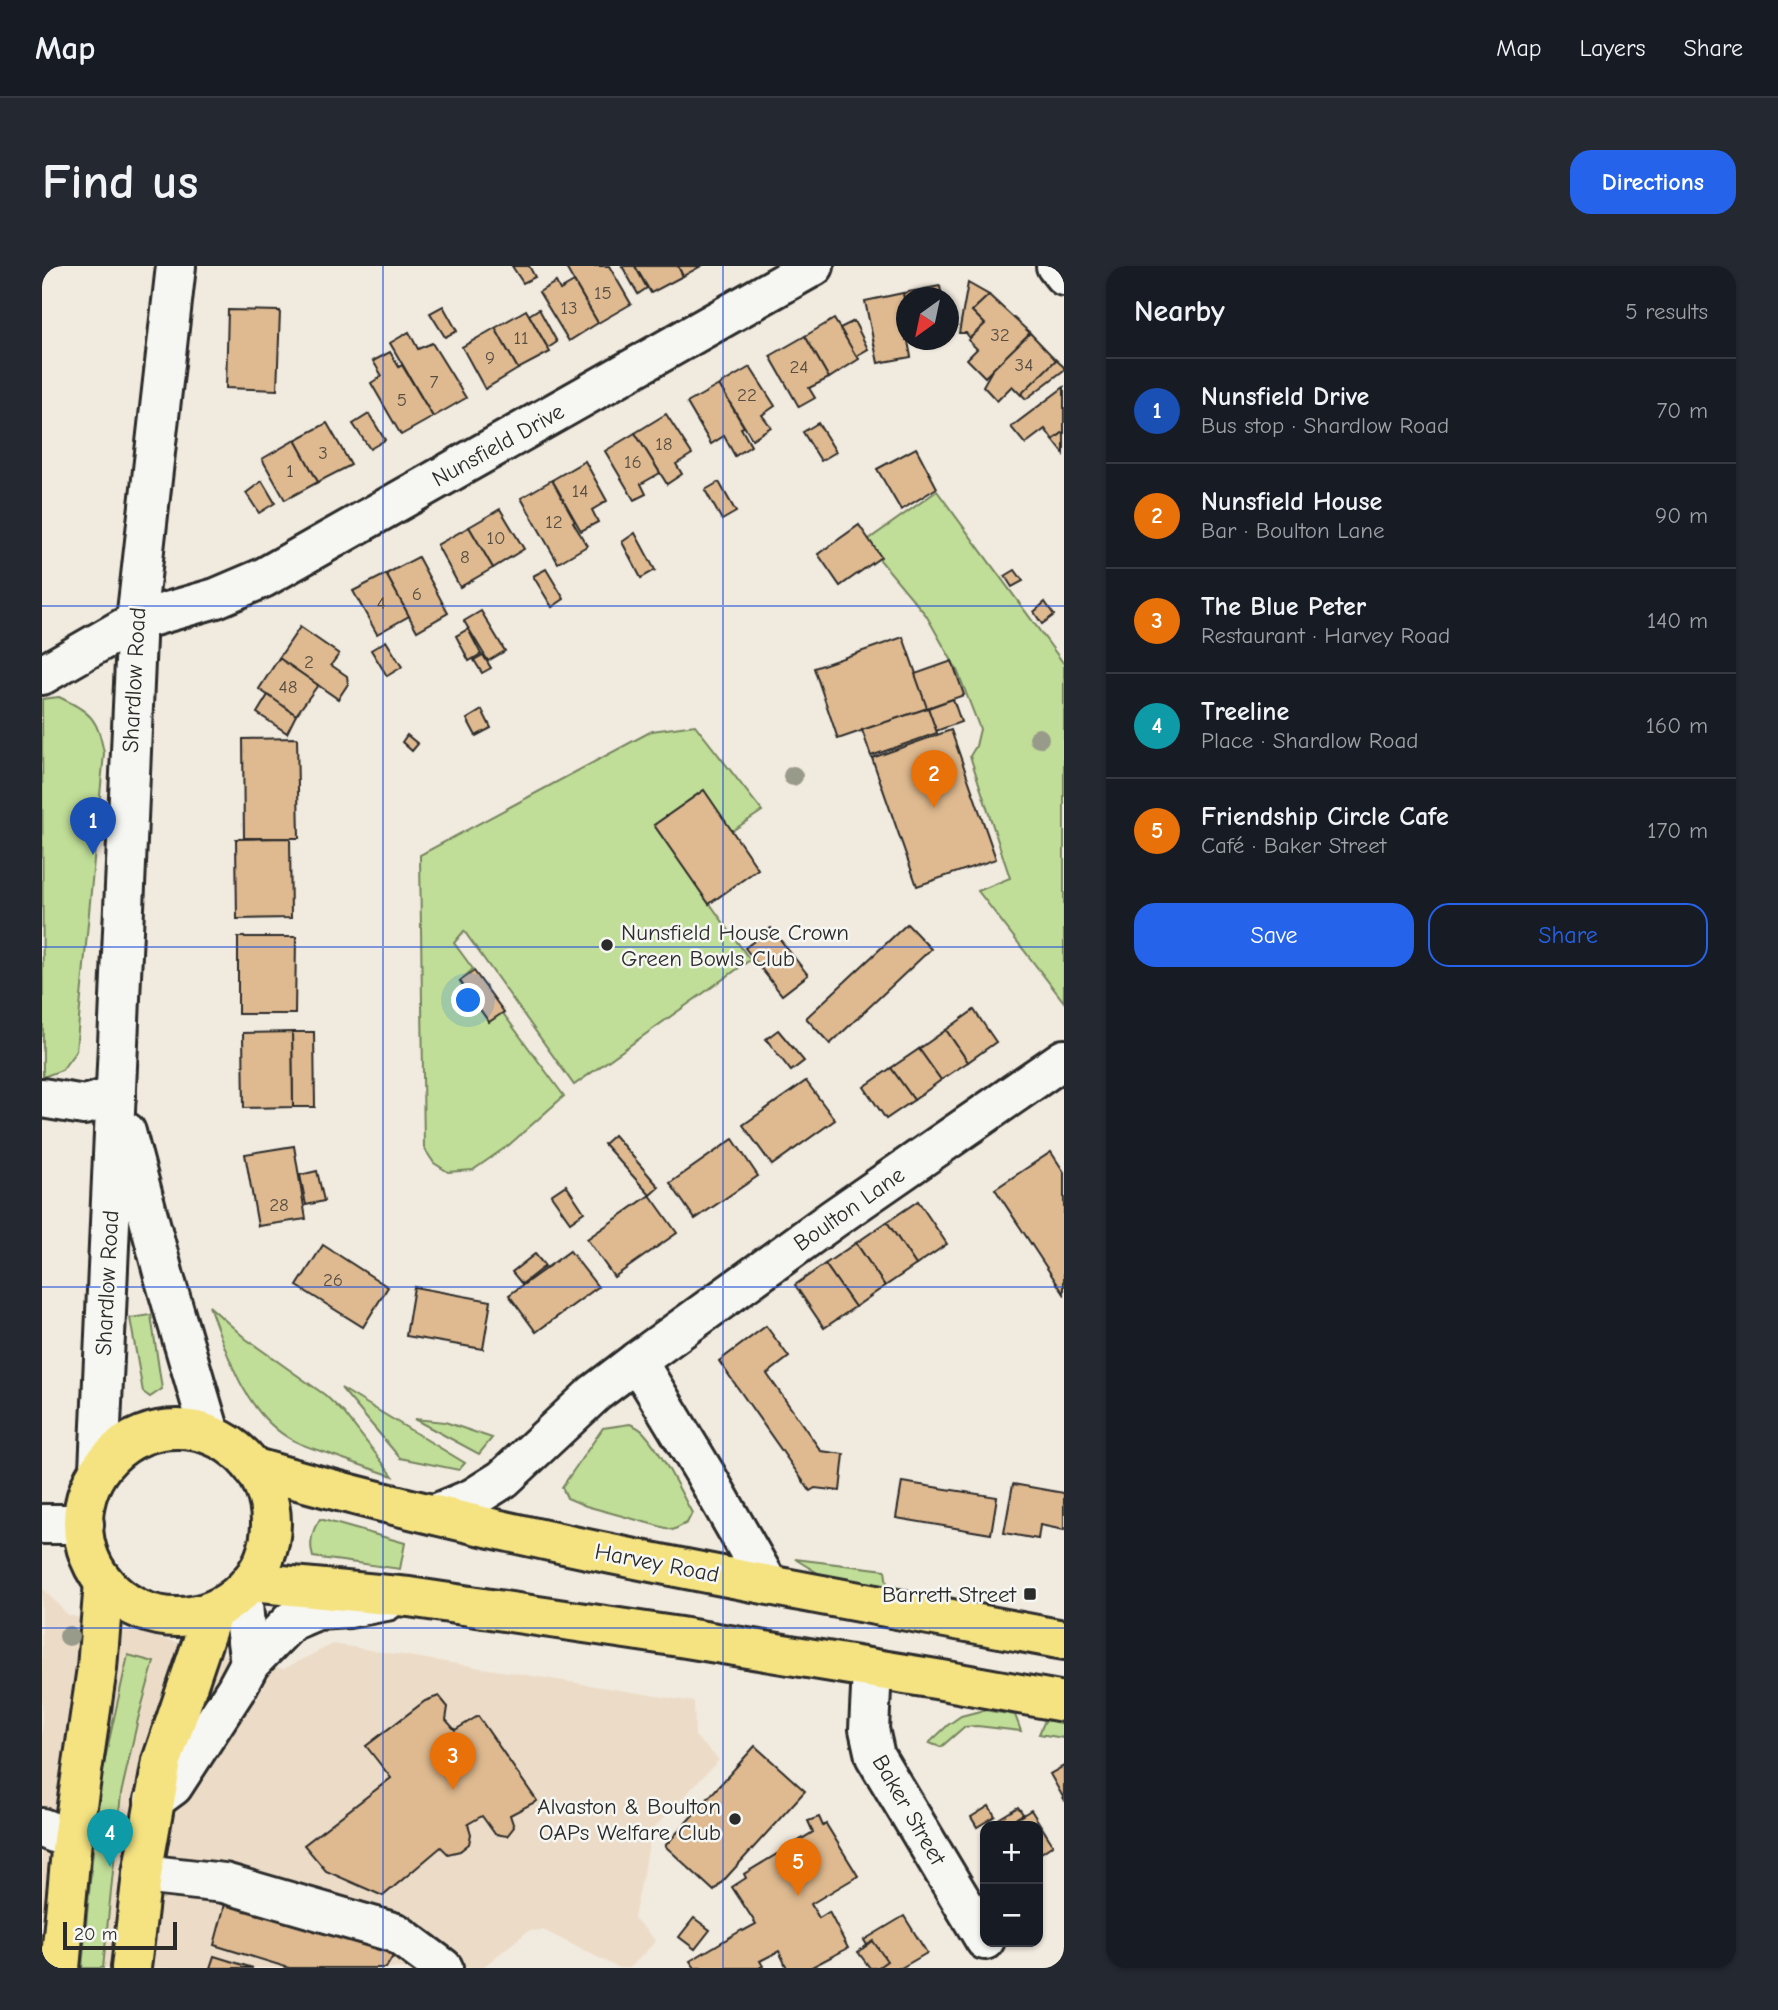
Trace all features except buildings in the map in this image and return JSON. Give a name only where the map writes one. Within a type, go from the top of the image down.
[{"type":"highway","points":[[131,1968],[142,1874],[164,1793],[162,1761],[235,1595],[265,1556],[270,1538],[270,1502],[255,1468],[241,1453],[210,1433],[178,1428],[151,1432],[121,1447],[99,1471],[88,1493],[83,1524],[91,1565],[104,1582],[127,1601],[151,1612],[178,1616],[235,1595],[409,1597],[680,1637],[1064,1702]]},
{"type":"highway","name":"Harvey Road","points":[[255,1468],[318,1486],[534,1538],[1064,1640]]},
{"type":"highway","points":[[60,1968],[57,1834],[97,1668],[104,1582]]},
{"type":"street","name":"Shardlow Road","points":[[99,1471],[136,621],[176,266]]},
{"type":"street","name":"Nunsfield Drive","points":[[42,674],[136,621],[216,598],[263,578],[814,266]]},
{"type":"street","points":[[1056,266],[1064,276]]},
{"type":"street","name":"Boulton Lane","points":[[435,1514],[473,1498],[502,1479],[595,1393],[637,1361],[833,1219],[1064,1059]]},
{"type":"street","name":"Shardlow Road","points":[[116,1096],[162,1269],[210,1433]]},
{"type":"street","points":[[42,1098],[84,1105],[116,1096]]},
{"type":"street","points":[[637,1361],[768,1584]]},
{"type":"street","points":[[42,1524],[83,1524]]},
{"type":"street","points":[[235,1595],[250,1663]]},
{"type":"street","points":[[164,1793],[229,1699],[250,1663],[290,1621],[317,1610],[349,1608],[409,1597]]},
{"type":"street","name":"Baker Street","points":[[872,1670],[869,1730],[875,1756],[980,1931]]},
{"type":"street","points":[[142,1874],[224,1883],[396,1933],[443,1968]]},
{"type":"street","name":"Baker Street","points":[[990,1947],[1002,1968]]},
{"type":"shaded area","points":[[42,1588],[68,1615],[283,1669],[333,1644],[694,1702],[695,1736],[719,1760],[652,1830],[634,1918],[656,1941],[630,1968],[619,1968],[543,1930],[528,1931],[482,1968],[42,1968]]},
{"type":"green space","points":[[937,491],[1064,664],[1064,1002],[978,891],[1010,878],[970,756],[976,746],[980,729],[957,670],[926,615],[865,542]]},
{"type":"green space","points":[[59,697],[91,718],[99,732],[104,753],[76,1051],[62,1070],[43,1077],[42,699]]},
{"type":"green space","points":[[695,725],[762,811],[732,831],[701,792],[654,825],[750,960],[574,1085],[464,931],[454,943],[473,969],[460,981],[489,1022],[502,1012],[564,1096],[509,1145],[473,1170],[448,1172],[434,1163],[424,1148],[420,855],[652,731]]},
{"type":"green space","points":[[209,1306],[246,1339],[325,1395],[344,1413],[393,1476],[302,1445],[272,1425],[259,1411],[238,1379]]},
{"type":"green space","points":[[151,1315],[162,1389],[150,1397],[143,1392],[130,1318]]},
{"type":"green space","points":[[341,1388],[465,1463],[459,1470],[400,1458]]},
{"type":"green space","points":[[414,1419],[445,1422],[492,1438],[479,1454]]},
{"type":"green space","points":[[630,1424],[643,1432],[657,1451],[692,1513],[687,1523],[673,1530],[586,1506],[567,1498],[562,1487],[603,1428]]},
{"type":"green space","points":[[320,1519],[405,1543],[400,1569],[313,1557],[312,1537]]},
{"type":"green space","points":[[795,1559],[885,1570],[887,1586],[853,1588],[831,1581]]},
{"type":"green space","points":[[128,1655],[154,1662],[121,1794],[103,1968],[82,1968],[99,1786]]},
{"type":"green space","points":[[984,1710],[1015,1715],[1021,1731],[964,1727],[941,1747],[929,1743],[961,1716]]},
{"type":"green space","points":[[1046,1718],[1064,1722],[1064,1738],[1039,1734]]},
{"type":"place","name":"Nunsfield House","points":[[934,808]]},
{"type":"place","name":"Nunsfield Drive","points":[[93,855]]},
{"type":"place","name":"Nunsfield House Crown Green Bowls Club","points":[[607,945]]},
{"type":"place","name":"Barrett Street","points":[[1030,1594]]},
{"type":"place","name":"The Blue Peter","points":[[453,1790]]},
{"type":"place","name":"Alvaston & Boulton OAPs Welfare Club","points":[[735,1819]]},
{"type":"place","name":"Treeline","points":[[110,1867]]},
{"type":"place","name":"Friendship Circle Cafe","points":[[798,1896]]}]
